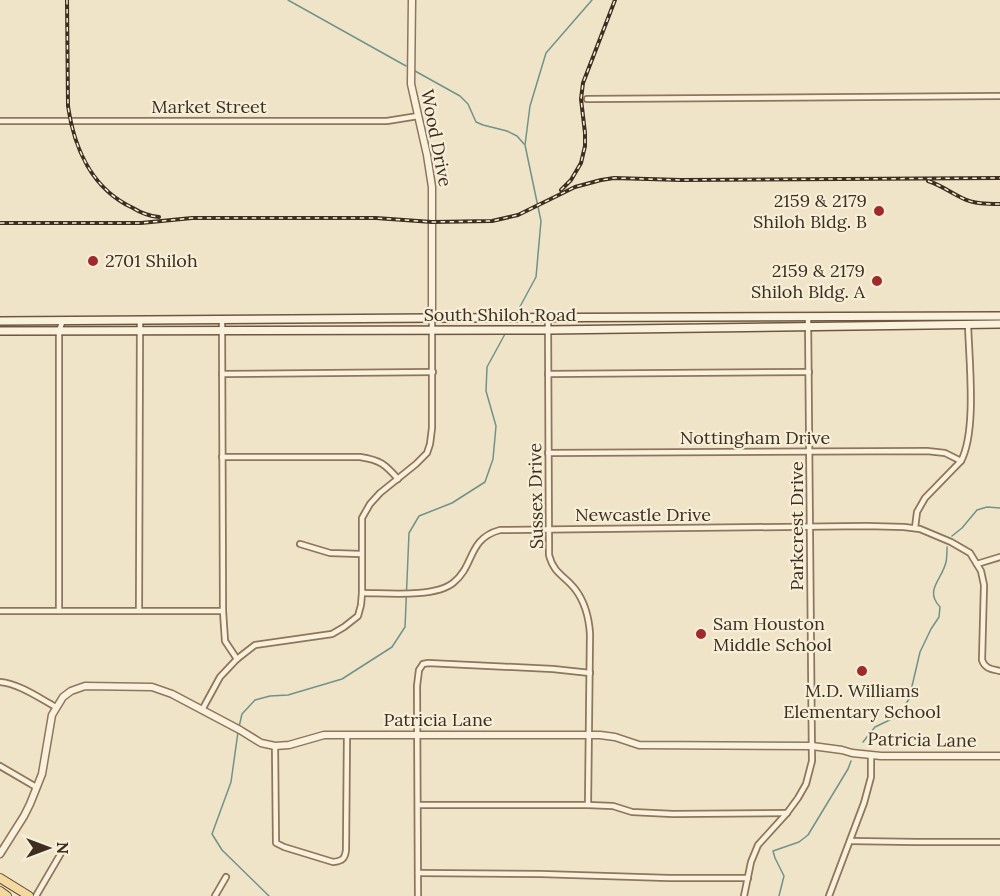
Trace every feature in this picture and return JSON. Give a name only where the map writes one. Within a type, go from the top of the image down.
[{"type":"main road","name":"South Shiloh Road","points":[[0,321],[1000,316]]},
{"type":"main road","name":"South Shiloh Road","points":[[0,331],[548,330],[1000,324]]},
{"type":"main road","points":[[0,878],[29,896]]},
{"type":"main road","points":[[0,891],[7,896]]},
{"type":"street","name":"Wood Drive","points":[[412,0],[411,84],[432,187],[432,318]]},
{"type":"street","points":[[587,99],[1000,96]]},
{"type":"street","name":"Market Street","points":[[0,121],[387,121],[418,116]]},
{"type":"street","name":"Parkcrest Drive","points":[[744,896],[751,862],[758,844],[798,798],[806,784],[812,761],[808,316]]},
{"type":"street","points":[[915,528],[917,512],[925,498],[961,461],[969,437],[968,316]]},
{"type":"street","points":[[202,710],[220,677],[237,659],[255,645],[332,634],[358,616],[362,593],[362,518],[380,493],[427,453],[430,444],[433,372],[432,318]]},
{"type":"street","name":"Sussex Drive","points":[[548,318],[549,555],[552,566],[575,589],[590,618],[588,805]]},
{"type":"street","points":[[59,611],[59,331],[63,320]]},
{"type":"street","points":[[139,611],[140,320]]},
{"type":"street","points":[[222,320],[223,611],[225,641],[237,659]]},
{"type":"street","points":[[222,374],[433,372]]},
{"type":"street","points":[[548,374],[809,372]]},
{"type":"street","name":"Nottingham Drive","points":[[548,453],[937,451],[961,461]]},
{"type":"street","points":[[222,457],[360,457],[386,464],[398,479]]},
{"type":"street","name":"Newcastle Drive","points":[[362,593],[438,591],[453,584],[467,566],[475,547],[483,537],[500,530],[915,528],[951,542],[970,553],[977,564]]},
{"type":"street","points":[[300,544],[330,553],[361,554]]},
{"type":"street","points":[[1000,557],[977,564],[984,585],[982,660],[988,669],[1000,671]]},
{"type":"street","points":[[0,610],[223,611]]},
{"type":"street","points":[[417,896],[417,686],[418,674],[423,664],[553,669],[590,673]]},
{"type":"street","points":[[0,682],[9,683],[56,707]]},
{"type":"street","points":[[0,854],[24,816],[42,774],[51,722],[56,707],[71,691],[85,686],[152,687],[172,694],[261,743],[275,746],[276,843],[333,862],[345,857],[346,850],[347,735]]},
{"type":"street","name":"Patricia Lane","points":[[275,746],[289,745],[324,735],[589,734],[615,737],[639,745],[812,746],[871,756],[1000,756]]},
{"type":"street","points":[[829,896],[872,777],[871,756]]},
{"type":"street","points":[[0,766],[36,787]]},
{"type":"street","points":[[418,805],[588,805],[613,806],[632,812],[673,814],[787,813]]},
{"type":"street","points":[[850,841],[1000,842]]},
{"type":"street","points":[[36,896],[64,848]]},
{"type":"street","points":[[418,873],[748,878]]},
{"type":"street","points":[[215,896],[226,877]]},
{"type":"waterway","points":[[288,0],[406,66]]},
{"type":"waterway","points":[[516,314],[536,277],[541,221],[525,145],[530,106],[546,53],[592,0]]},
{"type":"waterway","points":[[415,71],[460,96],[468,104],[476,122],[507,131],[517,136],[524,144]]},
{"type":"waterway","points":[[239,727],[242,714],[255,700],[288,695],[342,679],[392,647],[405,627],[409,533],[419,516],[452,503],[485,482],[493,459],[496,426],[486,391],[487,367],[505,334]]},
{"type":"waterway","points":[[952,536],[977,510],[987,507],[1000,508]]},
{"type":"waterway","points":[[863,742],[875,727],[898,716],[909,699],[920,652],[939,617],[940,607],[934,590],[946,562],[947,547]]},
{"type":"waterway","points":[[238,732],[231,782],[212,834],[222,850],[269,896]]},
{"type":"waterway","points":[[779,896],[784,876],[773,851],[799,842],[808,835],[851,761]]},
{"type":"railway","points":[[67,0],[68,106],[80,152],[87,166],[106,190],[139,211],[159,217]]},
{"type":"railway","points":[[561,190],[571,180],[581,163],[585,146],[581,99],[583,83],[615,0]]},
{"type":"railway","points":[[0,223],[141,223],[192,218],[376,218],[432,222],[492,221],[518,215],[575,187],[614,178],[681,180],[1000,178]]},
{"type":"railway","points":[[928,181],[971,201],[1000,204]]},
{"type":"place","name":"2159 & 2179 Shiloh Bldg. B","points":[[879,211]]},
{"type":"place","name":"2701 Shiloh","points":[[93,261]]},
{"type":"place","name":"2159 & 2179 Shiloh Bldg. A","points":[[877,281]]},
{"type":"place","name":"Sam Houston Middle School","points":[[701,634]]},
{"type":"place","name":"M.D. Williams Elementary School","points":[[862,671]]}]
